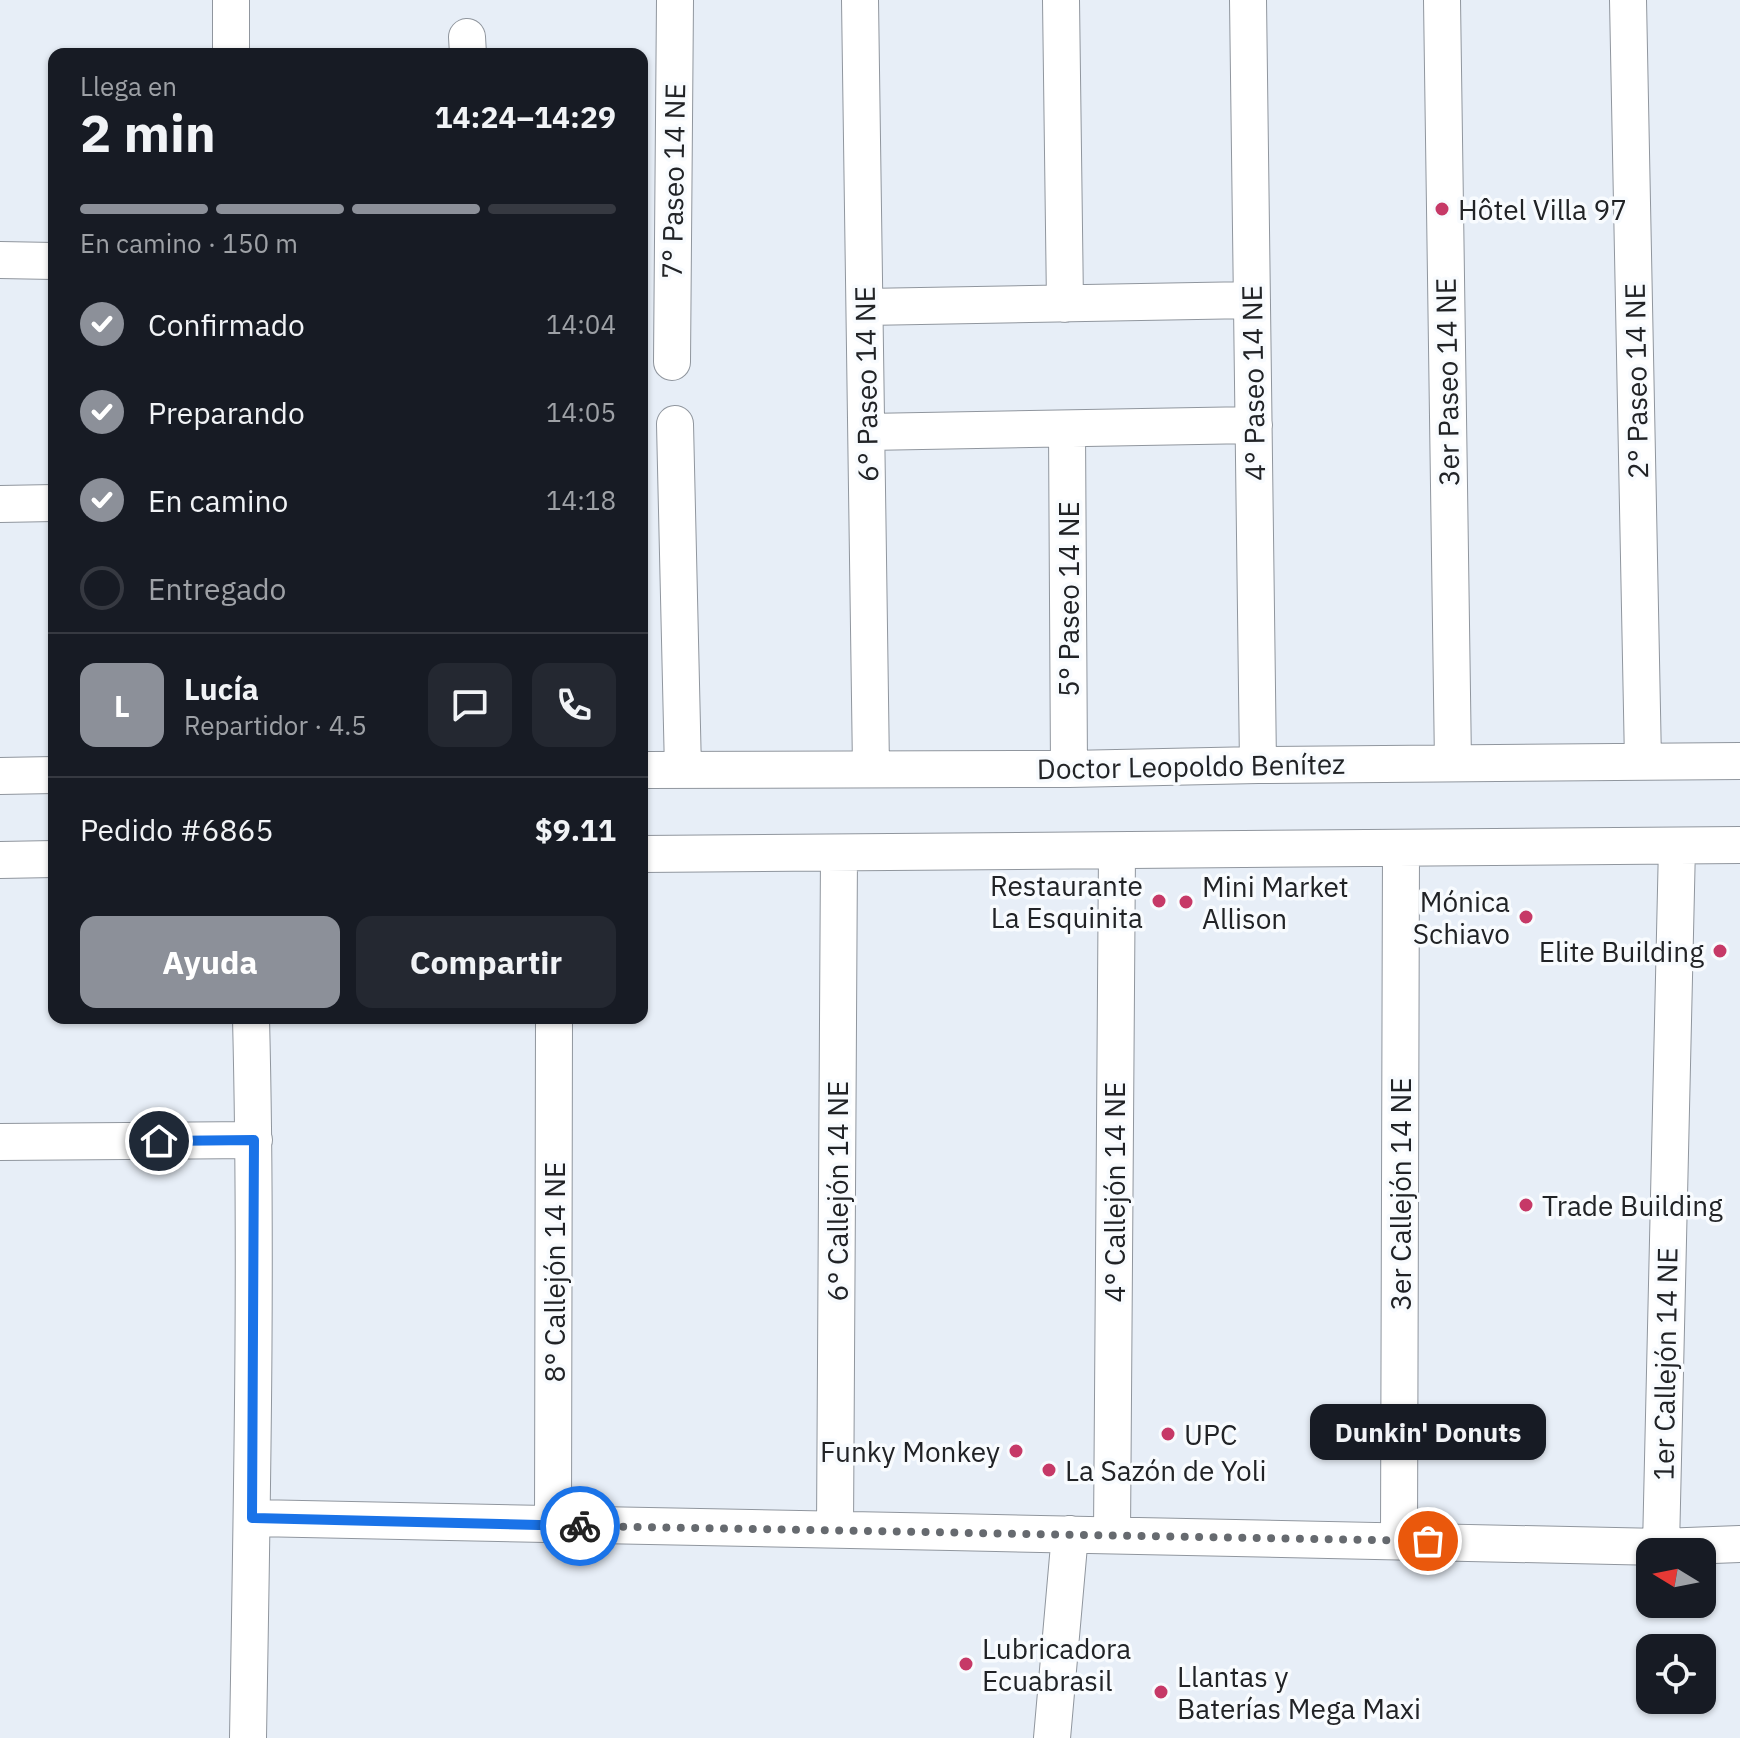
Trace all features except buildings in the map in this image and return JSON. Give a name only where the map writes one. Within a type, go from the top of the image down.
[{"type":"street","points":[[231,0],[231,48]]},
{"type":"street","name":"7° Paseo 14 NE","points":[[672,362],[675,0]]},
{"type":"street","name":"6° Paseo 14 NE","points":[[860,0],[871,768]]},
{"type":"street","points":[[1061,0],[1065,304]]},
{"type":"street","name":"4° Paseo 14 NE","points":[[1248,0],[1258,765]]},
{"type":"street","name":"3er Paseo 14 NE","points":[[1442,0],[1453,763]]},
{"type":"street","name":"2° Paseo 14 NE","points":[[1628,0],[1643,761]]},
{"type":"street","points":[[0,260],[48,261]]},
{"type":"street","points":[[865,307],[1252,300]]},
{"type":"street","points":[[675,424],[683,770]]},
{"type":"street","points":[[867,432],[1254,425]]},
{"type":"street","name":"5° Paseo 14 NE","points":[[1067,429],[1069,769]]},
{"type":"street","points":[[0,504],[48,503]]},
{"type":"street","name":"Doctor Leopoldo Benítez","points":[[648,770],[1069,769],[1740,761]]},
{"type":"street","points":[[0,776],[48,775]]},
{"type":"street","points":[[648,854],[1740,845]]},
{"type":"street","name":"1er Callejón 14 NE","points":[[1661,1538],[1677,846]]},
{"type":"street","name":"3er Callejón 14 NE","points":[[1399,1540],[1401,848]]},
{"type":"street","name":"4° Callejón 14 NE","points":[[1112,1534],[1117,851]]},
{"type":"street","name":"6° Callejón 14 NE","points":[[835,1529],[839,853]]},
{"type":"street","points":[[0,860],[48,859]]},
{"type":"street","points":[[248,1738],[254,1140],[251,1024]]},
{"type":"street","name":"8° Callejón 14 NE","points":[[553,1525],[554,1024]]},
{"type":"street","points":[[0,1142],[254,1140]]},
{"type":"street","points":[[252,1518],[1636,1546]]},
{"type":"street","points":[[1052,1738],[1070,1534]]},
{"type":"street","points":[[1716,1545],[1740,1544]]},
{"type":"way so far","points":[[580,1526],[1428,1541]]},
{"type":"place","name":"Hôtel Villa 97","points":[[1442,209]]},
{"type":"place","name":"Restaurante La Esquinita","points":[[1159,901]]},
{"type":"place","name":"Mini Market Allison","points":[[1186,902]]},
{"type":"place","name":"Mónica Schiavo","points":[[1526,917]]},
{"type":"place","name":"Elite Building","points":[[1720,951]]},
{"type":"place","name":"Trade Building","points":[[1526,1205]]},
{"type":"place","name":"UPC","points":[[1168,1434]]},
{"type":"place","name":"Funky Monkey","points":[[1016,1451]]},
{"type":"place","name":"La Sazón de Yoli","points":[[1049,1470]]},
{"type":"place","name":"Dunkin' Donuts","points":[[1428,1541]]},
{"type":"place","name":"Lubricadora Ecuabrasil","points":[[966,1664]]},
{"type":"place","name":"Llantas y Baterías Mega Maxi","points":[[1161,1692]]},
{"type":"route","points":[[159,1141],[254,1140],[252,1518],[580,1526]]}]
